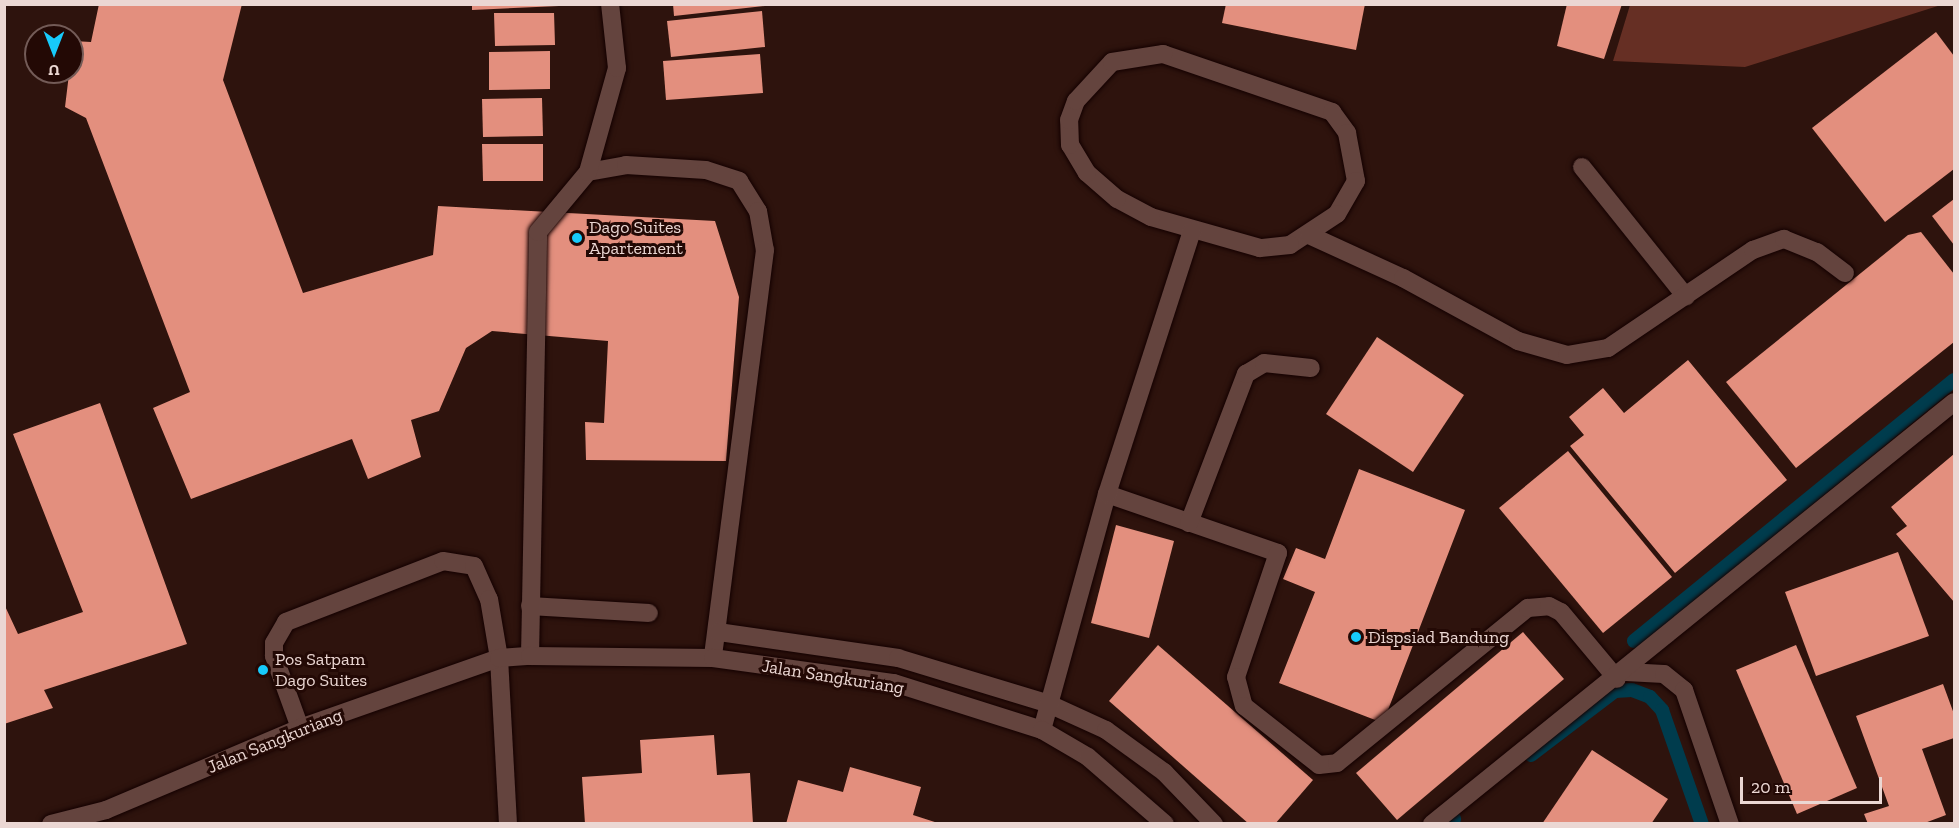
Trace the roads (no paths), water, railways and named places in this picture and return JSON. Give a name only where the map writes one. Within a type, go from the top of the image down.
[{"type":"street","points":[[530,656],[538,232],[588,172],[617,68],[610,4]]},
{"type":"street","points":[[1163,54],[1198,62],[1332,112],[1347,133],[1356,181],[1338,213],[1309,236],[1290,245],[1260,248],[1192,231],[1117,199],[1087,173],[1070,145],[1069,120],[1076,101],[1113,62],[1163,54]]},
{"type":"street","points":[[588,172],[626,165],[706,170],[739,181],[758,211],[765,250],[713,658]]},
{"type":"street","points":[[1582,167],[1686,297]]},
{"type":"street","points":[[1042,730],[1107,494],[1192,231]]},
{"type":"street","points":[[1309,236],[1402,278],[1518,341],[1567,356],[1608,348],[1753,250],[1784,239],[1817,252],[1845,273]]},
{"type":"street","points":[[1189,523],[1246,374],[1264,363],[1311,368]]},
{"type":"street","points":[[1432,824],[1622,676],[1954,402]]},
{"type":"street","points":[[1107,494],[1278,553],[1236,677],[1244,706],[1319,765],[1337,763],[1528,608],[1549,606],[1561,612],[1622,676],[1664,674],[1684,690],[1730,824]]},
{"type":"street","points":[[300,728],[274,656],[274,643],[286,622],[443,561],[474,566],[483,578],[499,658],[508,824]]},
{"type":"street","points":[[530,606],[649,613]]},
{"type":"street","points":[[718,632],[898,658],[1049,704],[1106,730],[1164,772],[1214,824]]},
{"type":"street","name":"Jalan Sangkuriang","points":[[51,824],[106,810],[300,728],[499,658],[530,656],[713,658],[894,683],[1042,730],[1088,757],[1165,824]]},
{"type":"waterway","points":[[1634,641],[1954,380]]},
{"type":"waterway","points":[[1531,755],[1615,691],[1632,690],[1650,697],[1662,710],[1702,824]]},
{"type":"waterway","points":[[1448,824],[1454,819]]},
{"type":"place","name":"Dago Suites Apartement","points":[[577,238]]},
{"type":"place","name":"Dispsiad Bandung","points":[[1356,637]]},
{"type":"place","name":"Pos Satpam Dago Suites","points":[[263,670]]}]
